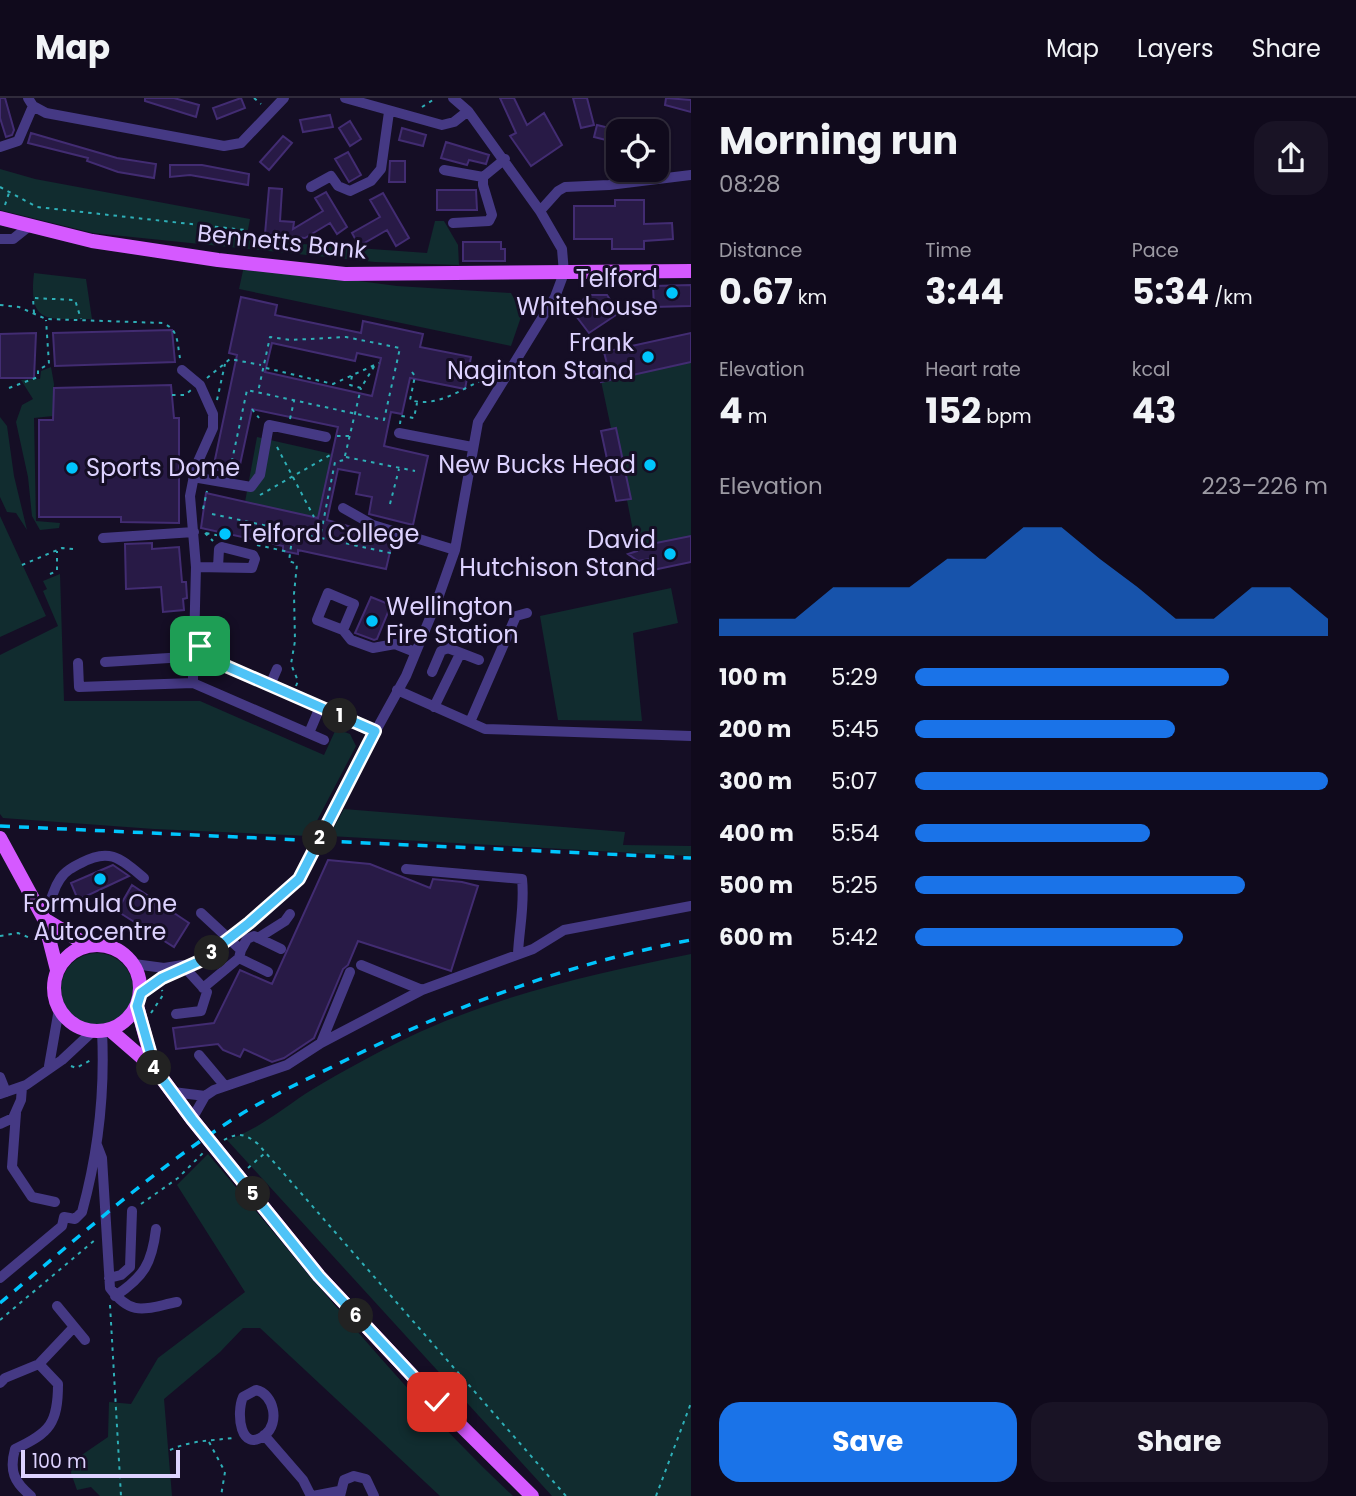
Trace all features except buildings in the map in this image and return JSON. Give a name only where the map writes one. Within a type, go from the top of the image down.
[{"type":"main road","name":"Bennetts Bank","points":[[0,218],[28,227],[117,245],[345,274],[691,271]]},
{"type":"main road","points":[[0,838],[42,915],[57,970],[54,997],[67,1020],[101,1031],[155,1069],[194,1122],[319,1276],[437,1402],[532,1496]]},
{"type":"main road","points":[[42,915],[87,945]]},
{"type":"main road","points":[[57,970],[74,950],[87,945],[106,945],[124,953],[134,964],[140,978],[139,1000],[155,1069]]},
{"type":"main road","points":[[101,1031],[126,1021],[139,1000]]},
{"type":"street","points":[[0,147],[18,141],[31,102],[46,113],[224,146],[241,143],[284,98]]},
{"type":"street","points":[[345,98],[442,125],[454,122],[468,111]]},
{"type":"street","points":[[139,1000],[162,978],[187,969],[231,938],[305,871],[331,813],[398,689],[455,550],[478,422],[551,306],[564,273],[562,250],[540,211],[505,159],[468,111],[455,99]]},
{"type":"street","points":[[311,187],[331,176],[338,186],[350,191],[371,181],[381,169],[389,112]]},
{"type":"street","points":[[444,170],[483,177],[505,159]]},
{"type":"street","points":[[540,211],[565,187],[610,186],[691,175]]},
{"type":"street","points":[[453,223],[485,222],[492,215],[483,177]]},
{"type":"street","points":[[0,239],[13,239],[28,227]]},
{"type":"street","points":[[182,370],[200,385],[213,414],[213,428],[193,477],[190,496],[196,567],[194,645]]},
{"type":"street","points":[[193,477],[251,487],[256,484],[269,425],[326,437]]},
{"type":"street","points":[[400,429],[472,447]]},
{"type":"street","points":[[343,508],[373,525],[455,550]]},
{"type":"street","points":[[103,538],[194,532]]},
{"type":"street","points":[[196,567],[218,567]]},
{"type":"street","points":[[470,722],[516,616],[527,613]]},
{"type":"street","points":[[194,623],[217,621]]},
{"type":"street","points":[[342,630],[351,639],[373,648],[395,644],[414,653]]},
{"type":"street","points":[[105,663],[189,661],[199,663],[203,656],[202,649],[194,645],[187,647],[189,661],[193,683]]},
{"type":"street","points":[[432,672],[441,651],[447,648],[479,660]]},
{"type":"street","points":[[434,707],[460,654]]},
{"type":"street","points":[[203,656],[375,731]]},
{"type":"street","points":[[78,663],[79,687],[193,683],[324,740]]},
{"type":"street","points":[[270,685],[277,669]]},
{"type":"street","points":[[398,689],[485,729],[691,736]]},
{"type":"street","points":[[309,733],[320,707]]},
{"type":"street","points":[[42,915],[52,900],[59,880],[69,869],[91,857],[106,854],[122,860],[144,878]]},
{"type":"street","points":[[406,869],[522,879],[524,900],[519,924],[518,954]]},
{"type":"street","points":[[173,1092],[205,1096],[225,1086],[287,1065],[321,1043],[422,990],[461,973],[518,954],[564,930],[691,905]]},
{"type":"street","points":[[201,913],[231,938],[240,954],[268,972]]},
{"type":"street","points":[[258,938],[285,921],[290,914]]},
{"type":"street","points":[[203,988],[240,954],[247,939],[254,936],[281,949]]},
{"type":"street","points":[[134,964],[164,968],[200,961]]},
{"type":"street","points":[[361,965],[422,990]]},
{"type":"street","points":[[176,1014],[201,1011],[207,992],[187,969]]},
{"type":"street","points":[[321,1043],[350,972]]},
{"type":"street","points":[[49,1066],[59,1009]]},
{"type":"street","points":[[0,1077],[3,1093],[22,1087],[101,1031],[104,1054],[96,1145],[82,1212],[75,1219],[64,1217],[62,1226],[0,1278]]},
{"type":"street","points":[[199,1055],[225,1086]]},
{"type":"street","points":[[22,1087],[16,1113],[12,1167],[32,1197],[55,1202]]},
{"type":"street","points":[[194,1122],[205,1096]]},
{"type":"street","points":[[0,1124],[13,1118],[16,1113]]},
{"type":"street","points":[[96,1145],[102,1158],[104,1239],[111,1287],[136,1310],[177,1302]]},
{"type":"street","points":[[111,1287],[130,1267],[132,1211]]},
{"type":"street","points":[[111,1287],[136,1282],[147,1268],[156,1229]]},
{"type":"street","points":[[57,1306],[85,1340]]},
{"type":"street","points":[[0,1383],[5,1378],[39,1364],[74,1327]]},
{"type":"street","points":[[25,1494],[15,1481],[11,1464],[15,1449],[49,1428],[58,1405],[58,1384],[39,1364]]},
{"type":"street","points":[[248,1392],[266,1392],[272,1399],[271,1422],[264,1435],[254,1438],[243,1433],[237,1417],[239,1407],[248,1392]]},
{"type":"street","points":[[264,1435],[303,1480],[312,1496],[340,1493],[344,1480],[354,1476],[366,1479],[374,1496]]},
{"type":"path","points":[[408,116],[436,98]]},
{"type":"path","points":[[0,187],[37,207],[245,230]]},
{"type":"path","points":[[34,313],[33,298],[75,300],[82,320]]},
{"type":"path","points":[[0,305],[19,307],[46,319],[163,323],[173,327],[182,370]]},
{"type":"path","points":[[9,388],[38,377],[38,370],[49,364],[46,319]]},
{"type":"path","points":[[230,470],[247,390],[384,420],[400,348],[346,337],[290,340],[270,337],[258,392]]},
{"type":"path","points":[[172,395],[185,395],[230,359],[261,365]]},
{"type":"path","points":[[213,414],[225,363]]},
{"type":"path","points":[[266,368],[333,384],[378,364],[361,388],[344,460],[335,462],[320,538]]},
{"type":"path","points":[[412,372],[415,376],[410,400],[417,402],[459,394],[484,380],[506,376]]},
{"type":"path","points":[[352,375],[350,385],[361,388]]},
{"type":"path","points":[[288,429],[295,400]]},
{"type":"path","points":[[414,425],[417,402]]},
{"type":"path","points":[[252,409],[314,517]]},
{"type":"path","points":[[400,429],[401,416],[414,418]]},
{"type":"path","points":[[326,437],[350,436]]},
{"type":"path","points":[[345,456],[415,471]]},
{"type":"path","points":[[390,505],[399,468]]},
{"type":"path","points":[[212,514],[396,554]]},
{"type":"path","points":[[292,531],[289,561],[296,564],[297,578],[294,594],[295,641],[291,664],[298,681],[294,690]]},
{"type":"path","points":[[22,565],[57,550],[73,549]]},
{"type":"path","points":[[50,574],[57,571],[57,550]]},
{"type":"path","points":[[0,936],[18,933],[36,940]]},
{"type":"path","points":[[67,1064],[76,1068],[97,1057]]},
{"type":"path","points":[[220,1151],[236,1134],[248,1136],[266,1153],[566,1496]]},
{"type":"path","points":[[132,1211],[178,1178],[207,1150]]},
{"type":"path","points":[[246,1169],[266,1153]]},
{"type":"path","points":[[0,1321],[104,1239]]},
{"type":"path","points":[[111,1287],[121,1496]]},
{"type":"path","points":[[656,1496],[691,1403]]},
{"type":"path","points":[[170,1450],[191,1440],[209,1441],[237,1437],[243,1433]]},
{"type":"path","points":[[209,1441],[225,1472],[221,1496]]},
{"type":"green space","points":[[0,169],[35,179],[250,219],[246,240],[427,253],[435,221],[444,221],[458,245],[459,265],[375,262],[93,233],[0,210]]},
{"type":"green space","points":[[244,266],[397,286],[511,293],[522,314],[511,346],[239,289]]},
{"type":"green space","points":[[34,273],[86,279],[92,319],[53,318],[38,311],[34,303]]},
{"type":"green space","name":"New Bucks Head","points":[[691,333],[691,562],[653,570],[651,559],[638,561],[632,557],[637,551],[627,500],[616,501],[601,431],[611,428],[600,376],[594,372],[598,365],[607,364],[604,352]]},
{"type":"green space","points":[[51,367],[54,384],[53,416],[34,418],[36,521],[60,523],[59,528],[40,530],[32,516],[28,477],[16,422],[22,405],[33,399],[21,380],[40,379],[41,371]]},
{"type":"green space","points":[[0,417],[7,426],[14,476],[27,530],[16,513],[7,512],[0,497]]},
{"type":"green space","points":[[257,437],[332,454],[318,518],[245,502]]},
{"type":"green space","points":[[0,516],[46,616],[0,637]]},
{"type":"green space","points":[[60,574],[64,701],[200,701],[324,755],[336,729],[350,734],[356,746],[309,836],[154,829],[3,818],[0,814],[0,655],[58,626],[43,591],[47,589],[43,581]]},
{"type":"green space","points":[[671,588],[678,623],[633,633],[642,721],[558,720],[540,616]]},
{"type":"green space","points":[[344,809],[625,832],[623,845],[691,846],[691,856],[329,836]]},
{"type":"green space","points":[[97,953],[117,959],[127,969],[133,989],[127,1009],[117,1019],[97,1025],[77,1019],[67,1009],[61,989],[67,969],[77,959]]},
{"type":"green space","points":[[691,954],[691,1496],[552,1496],[227,1140],[261,1124],[360,1062],[441,1023],[546,987]]},
{"type":"green space","points":[[208,1154],[394,1373],[513,1496],[440,1496],[260,1328],[243,1328],[220,1352],[164,1399],[172,1496],[100,1496],[91,1487],[77,1490],[71,1473],[73,1461],[108,1437],[109,1402],[131,1404],[158,1358],[245,1292],[177,1185]]},
{"type":"railway","points":[[0,826],[691,858]]},
{"type":"railway","points":[[0,1303],[166,1166],[224,1125],[277,1094],[418,1026],[507,991],[598,962],[691,940]]},
{"type":"place","name":"Telford Whitehouse","points":[[672,293]]},
{"type":"place","name":"Frank Naginton Stand","points":[[648,357]]},
{"type":"place","name":"New Bucks Head","points":[[650,465]]},
{"type":"place","name":"Sports Dome","points":[[72,468]]},
{"type":"place","name":"Telford College","points":[[225,534]]},
{"type":"place","name":"David Hutchison Stand","points":[[670,554]]},
{"type":"place","name":"Wellington Fire Station","points":[[372,621]]},
{"type":"place","name":"Formula One Autocentre","points":[[100,879]]},
{"type":"route","points":[[200,646],[203,656],[375,731],[299,879],[200,961],[162,978],[141,993],[137,1006],[147,1047],[155,1069],[192,1119],[319,1276],[437,1402]]}]
